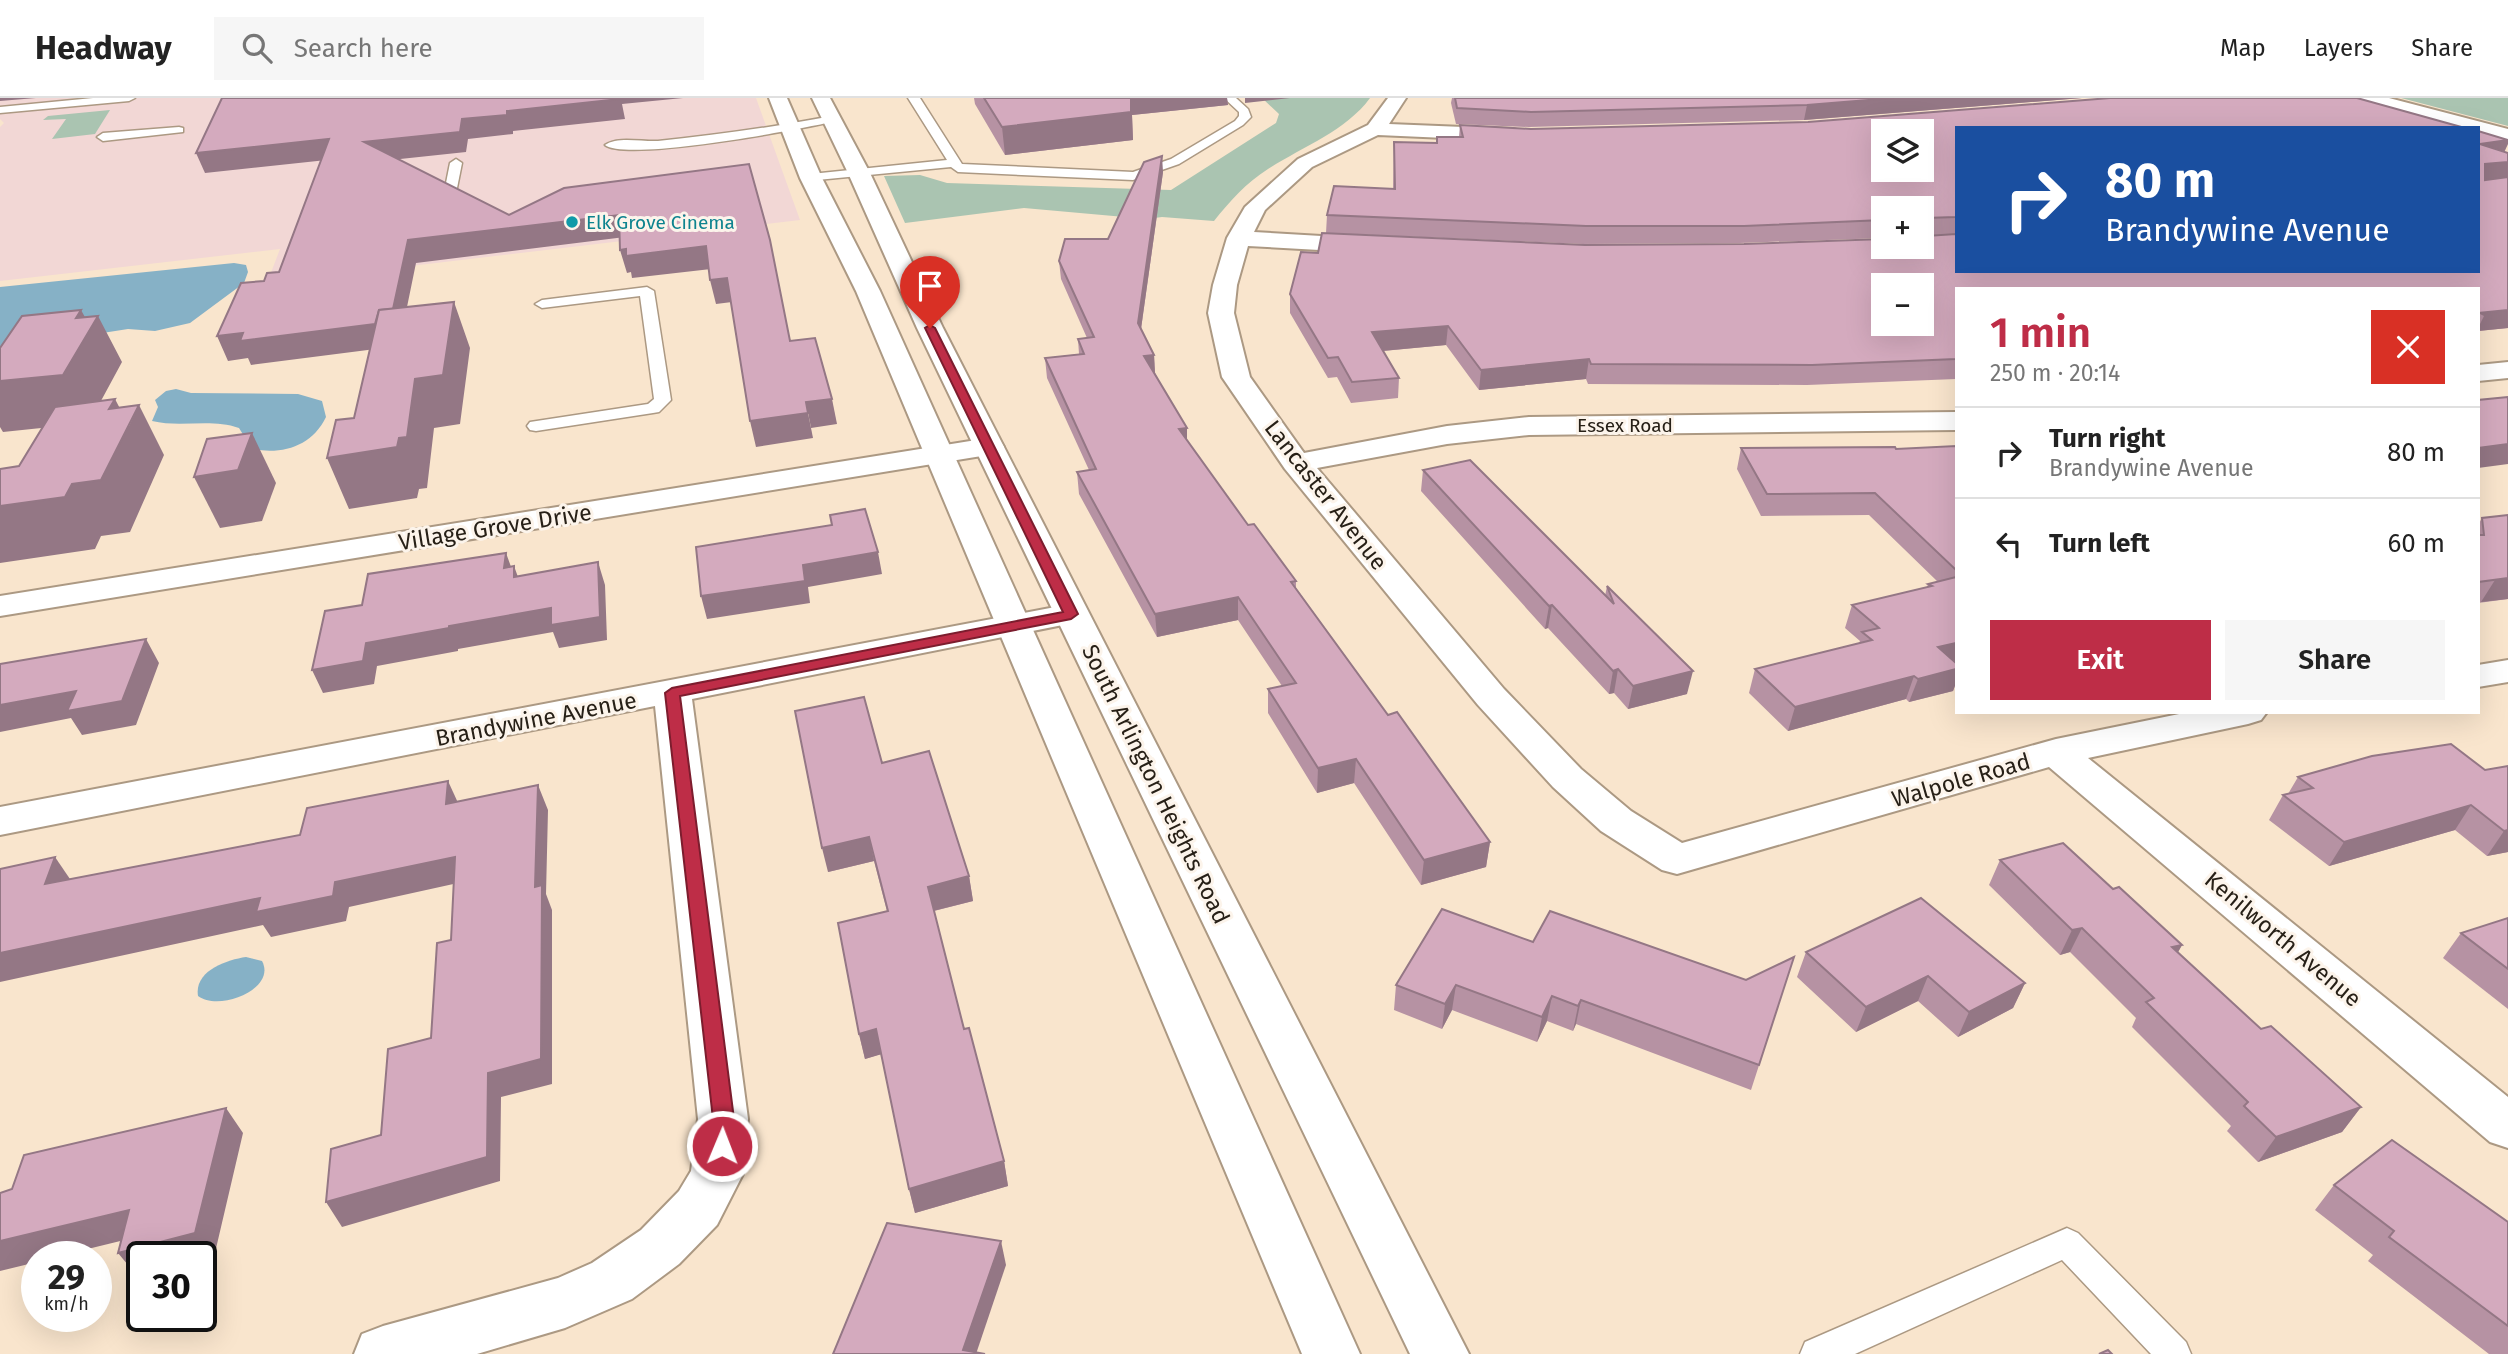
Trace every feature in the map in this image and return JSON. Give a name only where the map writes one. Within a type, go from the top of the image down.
[{"type":"street","points":[[782,98],[788,125],[811,178],[867,291],[940,455],[1012,626],[1331,1354]]},
{"type":"street","name":"South Arlington Heights Road","points":[[821,98],[859,173],[930,328],[1440,1354]]},
{"type":"street","points":[[1375,130],[1397,98]]},
{"type":"street","points":[[2367,98],[2474,126]]},
{"type":"street","points":[[2480,128],[2508,135]]},
{"type":"street","points":[[1375,130],[1529,136]]},
{"type":"street","name":"Lancaster Avenue","points":[[1375,130],[1305,163],[1256,207],[1239,238],[1225,285],[1221,313],[1236,377],[1296,463],[1491,697],[1567,778],[1616,821],[1677,859]]},
{"type":"street","points":[[1239,238],[1394,247]]},
{"type":"street","points":[[2480,373],[2508,370]]},
{"type":"street","name":"Essex Road","points":[[1296,463],[1447,435],[1529,426],[1955,421]]},
{"type":"street","name":"Village Grove Drive","points":[[0,606],[989,447]]},
{"type":"street","name":"Brandywine Avenue","points":[[0,821],[1071,614]]},
{"type":"street","points":[[2480,676],[2508,671]]},
{"type":"street","points":[[383,1354],[565,1302],[612,1281],[660,1247],[698,1208],[717,1174],[723,1119],[672,693]]},
{"type":"street","name":"Walpole Road","points":[[1677,859],[2056,752],[2238,714]]},
{"type":"street","name":"Kenilworth Avenue","points":[[2056,752],[2508,1128]]},
{"type":"lane","points":[[0,110],[129,98]]},
{"type":"lane","points":[[914,98],[958,168],[977,171],[1133,176],[1151,173],[1239,123],[1245,117],[1244,111],[1230,98]]},
{"type":"lane","points":[[26,122],[38,107]]},
{"type":"lane","points":[[788,125],[757,134],[671,148],[611,145],[670,135],[832,119]]},
{"type":"lane","points":[[103,137],[179,130]]},
{"type":"lane","points":[[452,188],[456,163]]},
{"type":"lane","points":[[811,178],[953,163]]},
{"type":"lane","points":[[536,426],[653,408],[663,400],[647,291],[542,304]]},
{"type":"lane","points":[[1817,1354],[2067,1243],[2174,1354]]},
{"type":"shaded area","points":[[0,98],[756,98],[800,220],[267,283],[280,249],[0,281],[0,127],[4,123],[0,119]]},
{"type":"green space","points":[[1262,98],[1370,98],[1349,120],[1253,180],[1232,199],[1214,221],[1162,217],[1147,219],[1024,208],[905,223],[884,176],[920,175],[947,183],[1171,190],[1276,123],[1279,114]]},
{"type":"green space","points":[[2401,98],[2508,98],[2508,126]]},
{"type":"green space","points":[[110,110],[95,134],[52,139],[66,119],[43,120],[48,116]]},
{"type":"water","points":[[234,263],[246,265],[248,272],[244,283],[190,323],[155,331],[128,329],[0,349],[0,287]]},
{"type":"water","points":[[176,389],[191,393],[298,394],[322,401],[326,417],[313,435],[295,446],[275,451],[252,449],[239,428],[218,424],[152,421],[158,407],[155,400],[166,391]]},
{"type":"water","points":[[246,957],[262,961],[264,971],[261,981],[254,989],[244,995],[219,1001],[198,996],[198,987],[206,973],[221,964]]},
{"type":"building","points":[[222,98],[620,98],[462,119],[460,132],[364,142],[509,215],[564,188],[749,164],[770,240],[790,341],[815,338],[832,399],[806,402],[808,413],[750,421],[727,278],[710,280],[706,246],[626,256],[626,249],[620,250],[619,215],[408,240],[393,309],[379,310],[375,324],[240,341],[243,333],[217,336],[241,283],[264,281],[267,273],[279,272],[329,139],[196,153]]},
{"type":"building","points":[[984,98],[1131,98],[1131,112],[1002,127]]},
{"type":"building","points":[[1455,98],[1893,98],[1807,105],[1531,112],[1457,108]]},
{"type":"building","points":[[2110,98],[2357,98],[2458,126],[1955,126],[1955,217],[1934,218],[1934,196],[1871,196],[1871,221],[1744,226],[1586,226],[1327,215],[1334,186],[1395,189],[1394,142],[1437,143],[1437,137],[1463,137],[1460,125],[1531,129],[1808,122]]},
{"type":"building","points":[[2480,132],[2508,140],[2480,144]]},
{"type":"building","points":[[2480,144],[2508,153],[2508,162],[2485,164],[2485,180],[2508,177],[2508,310],[2480,313],[2480,287],[1955,287],[1955,359],[1812,365],[1591,364],[1589,359],[1481,370],[1448,326],[1372,332],[1399,378],[1352,382],[1338,357],[1328,358],[1290,294],[1301,252],[1318,253],[1322,233],[1585,245],[1871,239],[1871,259],[1934,259],[1934,235],[1955,234],[1955,273],[2480,273]]},
{"type":"building","points":[[1162,156],[1138,323],[1154,355],[1144,356],[1187,428],[1179,429],[1248,525],[1254,524],[1296,581],[1291,582],[1388,715],[1397,712],[1490,842],[1424,860],[1356,759],[1318,768],[1268,689],[1296,683],[1238,597],[1155,614],[1077,472],[1096,469],[1045,358],[1084,354],[1078,339],[1094,337],[1059,261],[1065,239],[1108,239],[1144,162]]},
{"type":"building","points":[[454,302],[443,375],[415,379],[407,437],[399,438],[397,447],[327,458],[336,420],[354,418],[379,310]]},
{"type":"building","points":[[81,310],[76,318],[98,316],[63,375],[0,381],[0,348],[22,316]]},
{"type":"building","points":[[2508,397],[2508,444],[2480,448],[2480,400]]},
{"type":"building","points":[[115,399],[109,409],[139,405],[101,480],[72,484],[65,497],[0,506],[0,469],[19,466],[55,407]]},
{"type":"building","points":[[252,433],[238,470],[194,477],[207,439]]},
{"type":"building","points":[[1955,446],[1955,569],[1875,493],[1767,494],[1741,448],[1895,447]]},
{"type":"building","points":[[1470,460],[1614,604],[1607,586],[1693,671],[1633,686],[1618,669],[1613,671],[1423,470]]},
{"type":"building","points":[[865,509],[878,552],[803,565],[805,581],[701,596],[696,547],[832,525],[830,515]]},
{"type":"building","points":[[2508,515],[2508,578],[2480,582],[2480,535],[2484,535],[2482,518]]},
{"type":"building","points":[[506,553],[504,568],[514,566],[514,577],[598,562],[600,617],[551,625],[551,608],[449,626],[366,643],[363,661],[312,670],[325,611],[362,605],[368,574]]},
{"type":"building","points":[[1955,577],[1955,643],[1938,647],[1955,662],[1955,669],[1918,679],[1914,676],[1795,707],[1755,669],[1872,640],[1862,632],[1879,628],[1852,605],[1932,586],[1928,584]]},
{"type":"building","points":[[146,639],[122,701],[67,711],[76,691],[0,705],[0,664]]},
{"type":"building","points":[[864,697],[882,763],[929,751],[969,876],[928,887],[964,1029],[969,1028],[1004,1161],[909,1189],[876,1029],[859,1034],[838,923],[888,911],[869,837],[822,848],[795,711]]},
{"type":"building","points":[[2451,744],[2485,770],[2508,766],[2508,830],[2504,831],[2471,805],[2344,842],[2283,795],[2313,788],[2298,777],[2372,756]]},
{"type":"building","points":[[448,781],[446,804],[538,785],[535,887],[542,885],[541,1059],[488,1073],[487,1157],[326,1202],[331,1149],[381,1135],[388,1049],[431,1038],[437,943],[451,940],[455,857],[335,882],[333,896],[256,912],[260,898],[0,953],[0,869],[55,857],[45,884],[300,835],[307,808]]},
{"type":"building","points":[[2063,843],[2113,889],[2119,887],[2182,945],[2172,947],[2261,1029],[2271,1026],[2361,1107],[2276,1137],[2244,1106],[2248,1102],[2146,1002],[2154,998],[2082,928],[2072,930],[2000,860]]},
{"type":"building","points":[[1921,898],[2025,983],[1969,1012],[1928,976],[1866,1007],[1806,952]]},
{"type":"building","points":[[1442,909],[1533,942],[1550,911],[1746,980],[1794,957],[1759,1065],[1581,1000],[1578,1006],[1552,996],[1542,1017],[1456,985],[1445,1004],[1396,985]]},
{"type":"building","points":[[2508,918],[2508,969],[2461,933]]},
{"type":"building","points":[[226,1108],[195,1233],[164,1241],[126,1241],[126,1251],[118,1253],[129,1210],[0,1241],[0,1193],[12,1189],[24,1155]]},
{"type":"building","points":[[2392,1140],[2508,1222],[2508,1326],[2389,1237],[2394,1231],[2334,1185]]},
{"type":"building","points":[[887,1223],[1001,1241],[963,1350],[985,1354],[833,1354]]},
{"type":"place","name":"Elk Grove Cinema","points":[[572,222]]},
{"type":"route","points":[[722,1146],[723,1119],[672,693],[1071,614],[930,328]]}]
